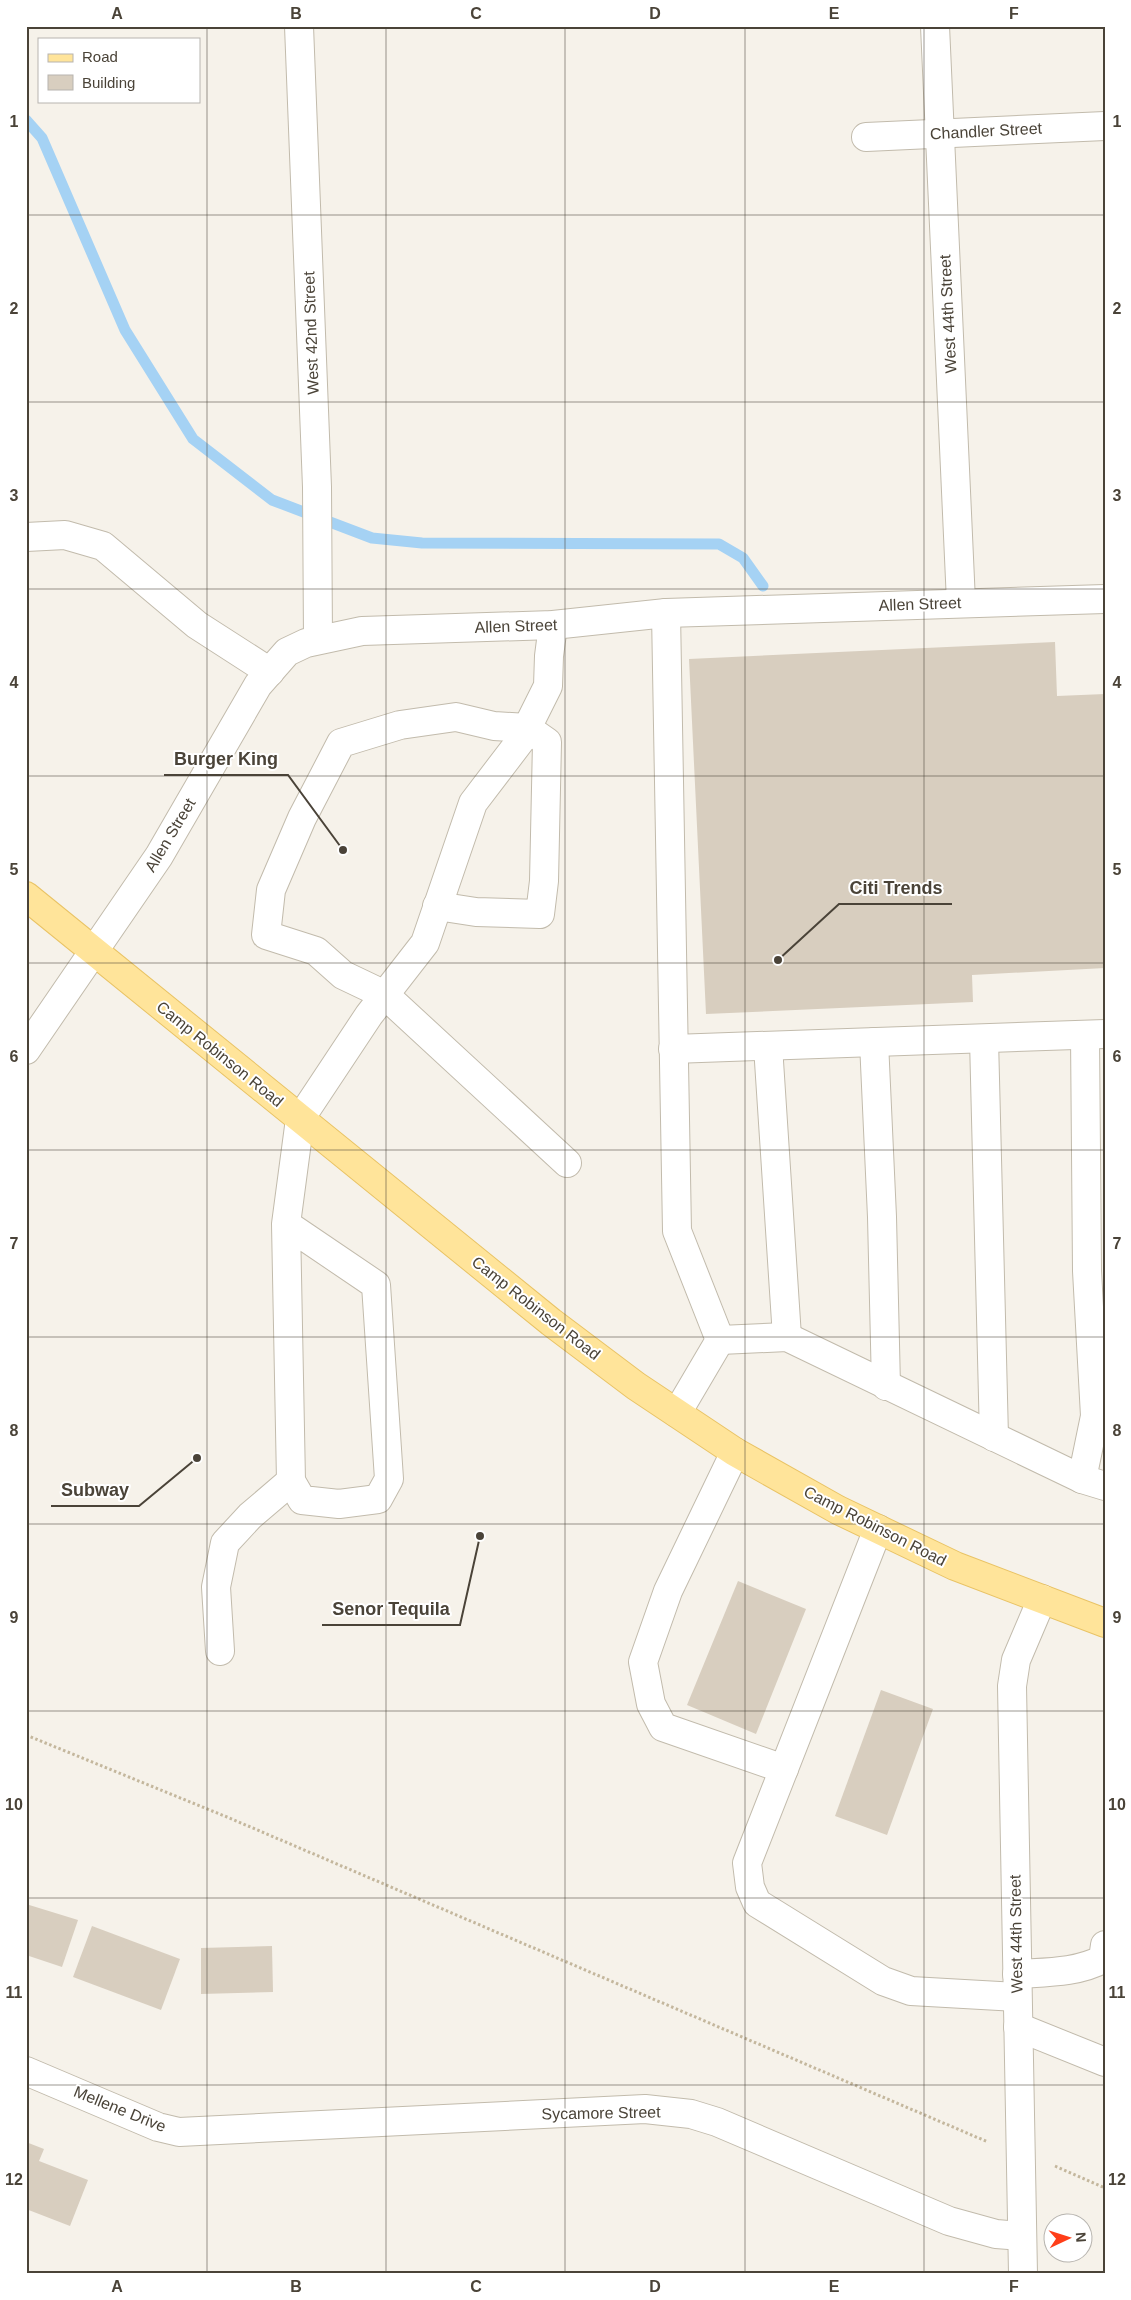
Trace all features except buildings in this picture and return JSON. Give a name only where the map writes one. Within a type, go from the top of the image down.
[{"type":"main road","name":"Camp Robinson Road","points":[[26,896],[551,1322],[636,1386],[736,1452],[838,1510],[955,1566],[1105,1623]]},
{"type":"street","name":"West 42nd Street","points":[[299,26],[317,487],[318,639]]},
{"type":"street","name":"West 44th Street","points":[[935,26],[961,602]]},
{"type":"street","name":"Chandler Street","points":[[866,137],[1105,126]]},
{"type":"street","points":[[26,537],[65,535],[102,546],[197,625],[270,672]]},
{"type":"street","name":"Allen Street","points":[[26,1050],[92,951],[159,856],[258,685],[287,652],[318,639],[362,631],[553,625],[666,613],[961,602],[1105,599]]},
{"type":"street","points":[[666,613],[677,1232],[720,1340]]},
{"type":"street","points":[[286,1224],[376,1285],[389,1480],[378,1499],[340,1504],[302,1500],[291,1481],[286,1224],[300,1119],[385,995],[425,943],[473,803],[521,740],[548,686],[553,625]]},
{"type":"street","points":[[437,906],[476,912],[540,914],[544,881],[547,742],[527,728],[494,726],[456,717],[400,725],[341,743],[302,818],[271,890],[266,935],[316,951],[343,975],[385,995],[567,1163]]},
{"type":"street","points":[[673,1049],[1095,1034],[1087,1271],[1095,1416],[1094,1483],[787,1338],[720,1340]]},
{"type":"street","points":[[984,1039],[994,1437]]},
{"type":"street","points":[[874,1042],[882,1217],[886,1386]]},
{"type":"street","points":[[768,1046],[787,1338]]},
{"type":"street","points":[[677,1413],[720,1340]]},
{"type":"street","points":[[736,1452],[668,1591],[643,1662],[650,1704],[663,1727],[784,1769]]},
{"type":"street","points":[[220,1651],[216,1587],[225,1543],[250,1516],[291,1481]]},
{"type":"street","points":[[878,1529],[747,1863],[750,1887],[757,1903],[883,1981],[911,1991],[1017,1985],[1091,1965],[1103,1959],[1105,1945]]},
{"type":"street","name":"West 44th Street","points":[[1023,2274],[1012,1686],[1016,1660],[1042,1599]]},
{"type":"street","points":[[1018,2027],[1105,2062]]},
{"type":"street","name":"Mellene Drive","points":[[26,2071],[158,2127],[179,2132],[307,2126]]},
{"type":"street","name":"Sycamore Street","points":[[307,2126],[645,2109],[690,2114],[717,2122],[948,2221],[996,2234],[1021,2236]]},
{"type":"path","points":[[26,1735],[236,1821],[984,2140],[1020,2151],[1105,2188]]},
{"type":"waterway","points":[[26,120],[42,138],[125,330],[193,439],[272,500],[372,538],[422,543],[719,544],[743,558],[763,586]]},
{"type":"place","name":"Burger King","points":[[343,850]]},
{"type":"place","name":"Citi Trends","points":[[778,960]]},
{"type":"place","name":"Subway","points":[[197,1458]]},
{"type":"place","name":"Senor Tequila","points":[[480,1536]]}]
